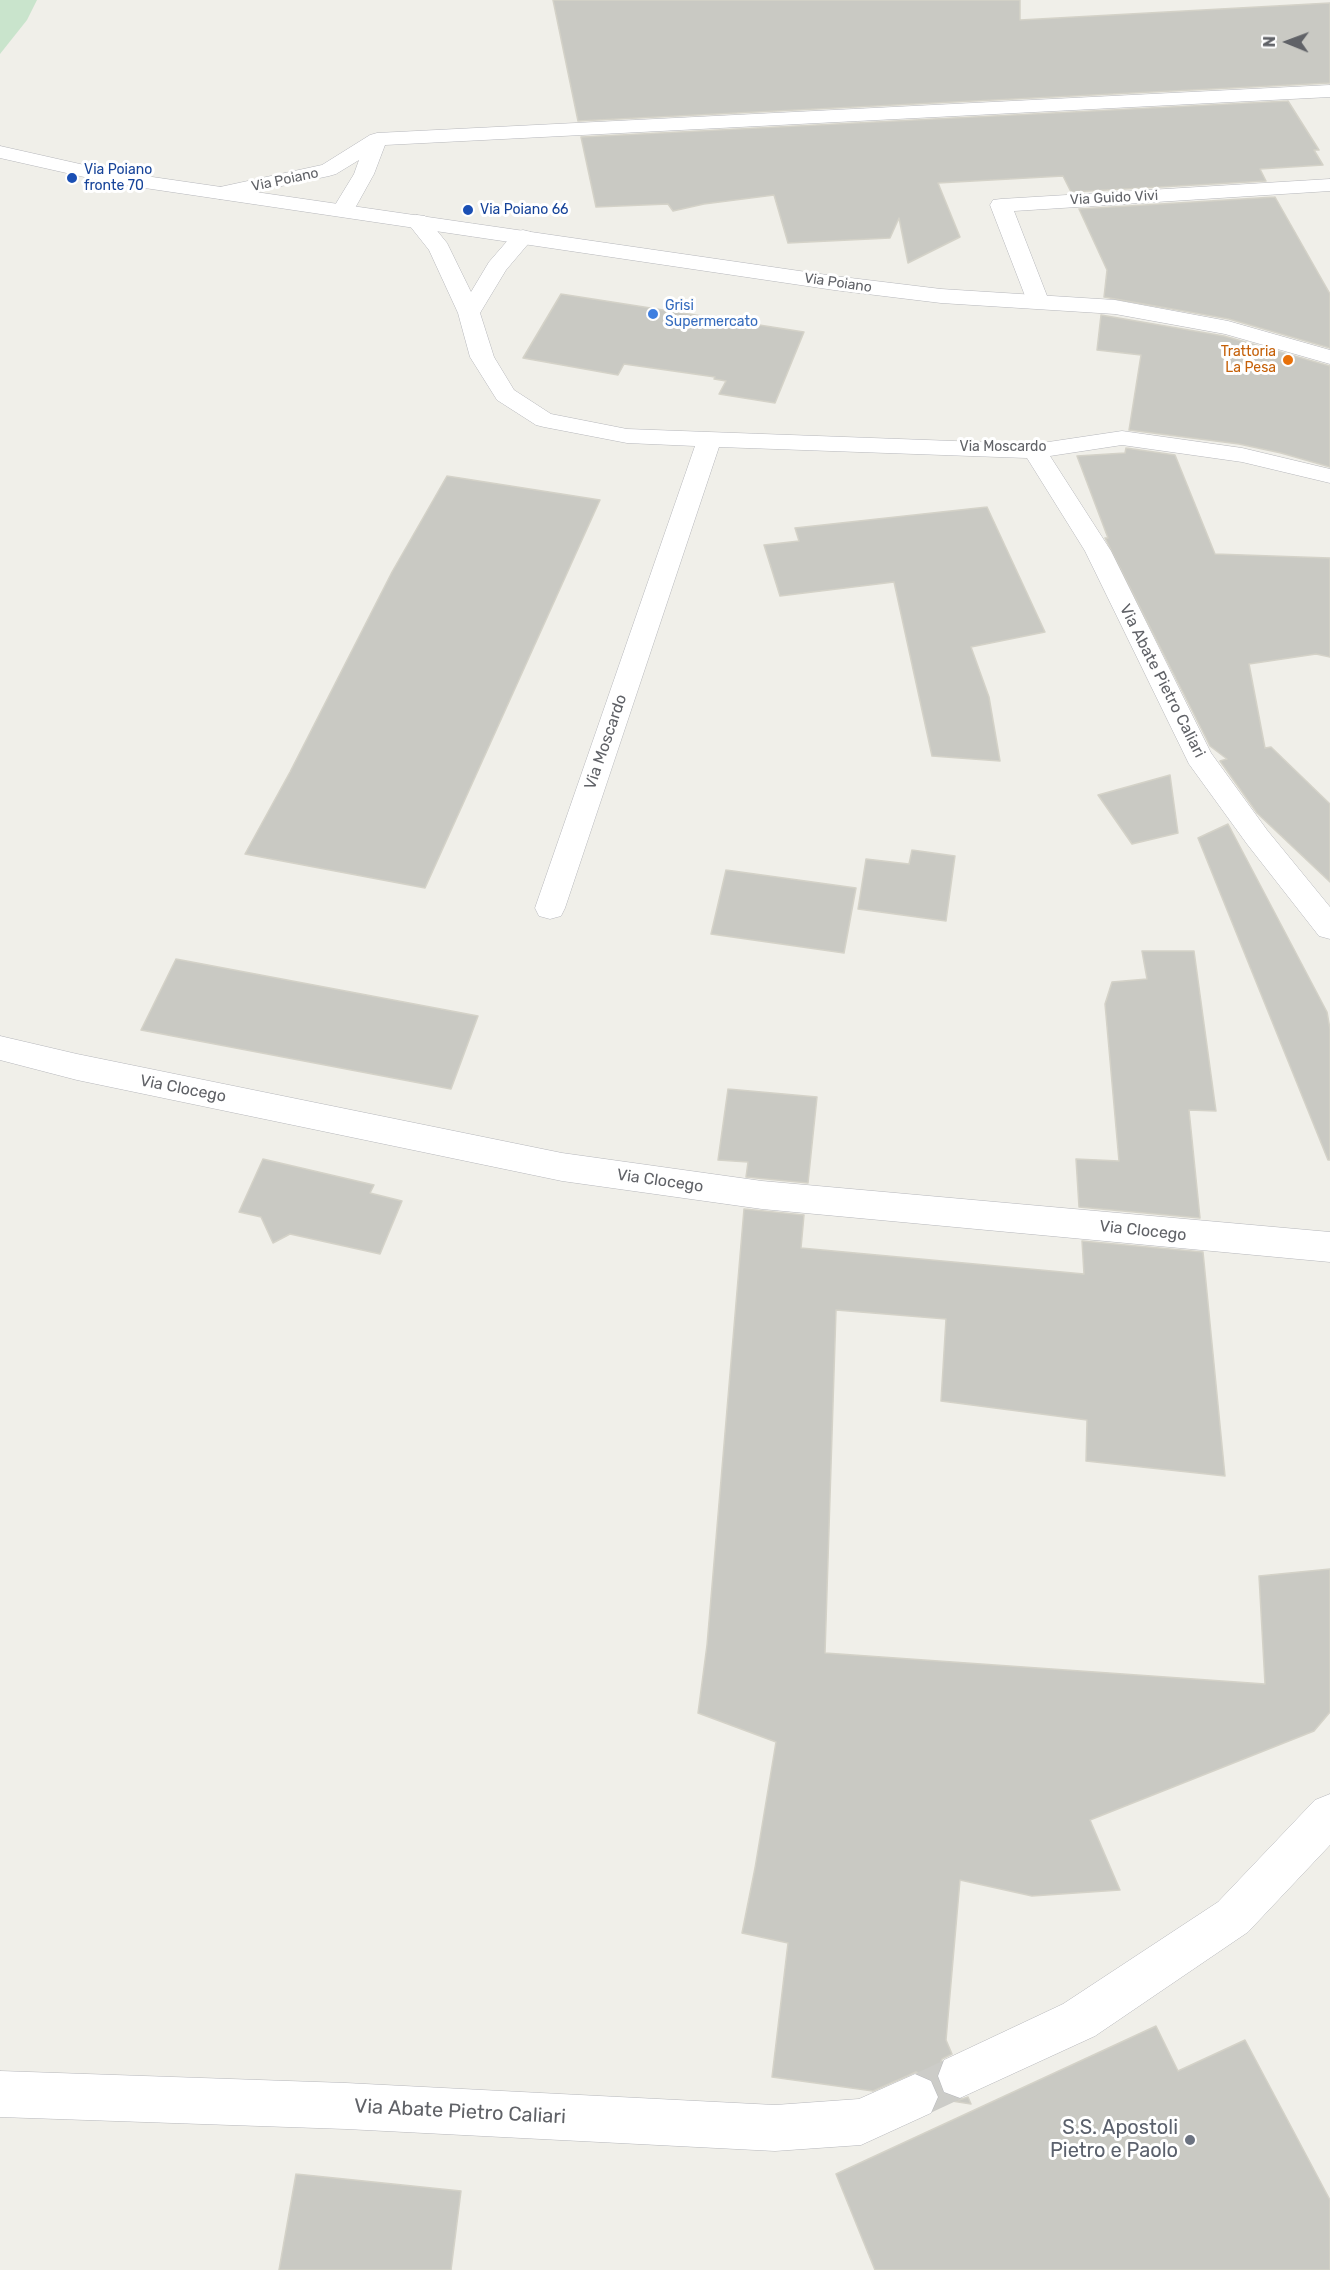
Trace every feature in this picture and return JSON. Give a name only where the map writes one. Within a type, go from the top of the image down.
[{"type":"street","points":[[343,210],[363,174],[377,139],[558,132],[1330,91]]},
{"type":"street","name":"Via Poiano","points":[[220,193],[329,170],[377,139]]},
{"type":"street","name":"Via Poiano","points":[[0,152],[111,177],[834,283],[941,296],[1115,307],[1228,328],[1330,357]]},
{"type":"street","name":"Via Guido Vivi","points":[[1038,301],[1001,205],[1330,185]]},
{"type":"street","name":"Via Moscardo","points":[[417,221],[439,248],[469,313],[482,357],[505,395],[544,420],[627,436],[1035,451],[1122,438],[1242,455],[1330,476]]},
{"type":"street","points":[[469,313],[497,267],[523,237]]},
{"type":"street","name":"Via Moscardo","points":[[550,908],[709,440]]},
{"type":"street","name":"Via Abate Pietro Caliari","points":[[1035,451],[1098,551],[1199,758],[1257,837],[1330,928]]},
{"type":"street","name":"Via Clocego","points":[[0,1048],[77,1067],[562,1167],[762,1195],[1330,1247]]},
{"type":"street","points":[[960,2076],[1079,2020],[1233,1917],[1330,1815]]},
{"type":"street","name":"Via Abate Pietro Caliari","points":[[0,2094],[345,2106],[775,2128],[861,2122],[915,2097]]},
{"type":"green space","points":[[0,0],[37,0],[27,20],[0,54]]},
{"type":"building","points":[[553,0],[1020,0],[1020,20],[1330,3],[1330,83],[578,121]]},
{"type":"building","points":[[1288,101],[1319,150],[1314,150],[1323,165],[1260,169],[1266,181],[1071,192],[1063,176],[938,183],[960,237],[908,263],[899,218],[890,238],[788,243],[774,195],[704,204],[673,211],[668,204],[596,207],[581,137]]},
{"type":"building","points":[[1275,197],[1330,294],[1330,348],[1229,319],[1104,297],[1107,270],[1079,209]]},
{"type":"building","points":[[561,294],[804,332],[775,403],[719,394],[726,381],[714,379],[715,377],[624,364],[618,375],[523,358]]},
{"type":"building","points":[[1101,315],[1224,336],[1330,366],[1330,467],[1239,444],[1129,430],[1141,355],[1097,350]]},
{"type":"building","points":[[1126,448],[1175,455],[1215,554],[1330,558],[1330,657],[1316,654],[1249,664],[1265,748],[1271,747],[1330,804],[1330,882],[1257,813],[1220,761],[1227,759],[1210,746],[1105,538],[1108,538],[1077,456],[1125,453]]},
{"type":"building","points":[[447,476],[600,500],[425,888],[245,854],[290,772],[392,572]]},
{"type":"building","points":[[987,507],[1045,632],[971,647],[989,697],[1000,761],[932,756],[894,582],[780,596],[764,545],[799,541],[795,528]]},
{"type":"building","points":[[1170,775],[1178,833],[1132,844],[1098,795]]},
{"type":"building","points":[[1228,824],[1327,1012],[1330,1029],[1330,1160],[1328,1160],[1198,838]]},
{"type":"building","points":[[912,850],[955,856],[946,921],[858,909],[866,859],[909,864]]},
{"type":"building","points":[[726,870],[856,888],[844,953],[711,934]]},
{"type":"building","points":[[1142,951],[1194,951],[1216,1111],[1189,1110],[1200,1218],[1079,1207],[1076,1159],[1119,1161],[1105,1004],[1112,982],[1147,979]]},
{"type":"building","points":[[176,959],[478,1016],[451,1089],[141,1030]]},
{"type":"building","points":[[728,1089],[817,1097],[808,1183],[746,1177],[748,1162],[718,1160]]},
{"type":"building","points":[[263,1159],[374,1185],[370,1193],[402,1201],[380,1254],[290,1234],[273,1243],[261,1217],[239,1212]]},
{"type":"building","points":[[744,1209],[804,1215],[801,1248],[1084,1274],[1082,1241],[1203,1252],[1225,1476],[1086,1461],[1087,1420],[941,1401],[946,1319],[836,1310],[825,1653],[1265,1684],[1259,1576],[1330,1569],[1330,1712],[1314,1731],[1090,1820],[1120,1890],[1032,1896],[960,1880],[946,2040],[952,2054],[942,2059],[936,2077],[943,2094],[959,2100],[968,2097],[971,2104],[939,2099],[933,2080],[916,2072],[873,2091],[772,2077],[788,1943],[742,1933],[776,1742],[698,1713],[707,1645]]},
{"type":"building","name":"S.S. Apostoli Pietro e Paolo","points":[[1156,2026],[1178,2071],[1245,2040],[1330,2200],[1330,2270],[875,2270],[836,2174]]},
{"type":"building","points":[[296,2174],[461,2191],[451,2270],[279,2270]]},
{"type":"tunnel","points":[[915,2097],[960,2076]]},
{"type":"place","name":"Via Poiano fronte 70","points":[[72,178]]},
{"type":"place","name":"Via Poiano 66","points":[[468,210]]},
{"type":"place","name":"Grisi Supermercato","points":[[653,314]]},
{"type":"place","name":"Trattoria La Pesa","points":[[1288,360]]},
{"type":"place","name":"S.S. Apostoli Pietro e Paolo","points":[[1190,2140]]}]
